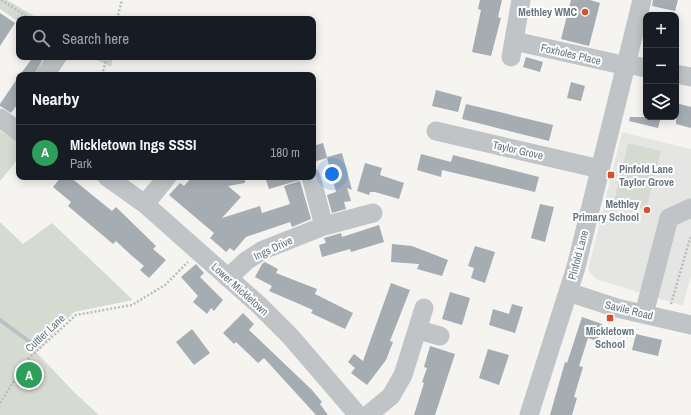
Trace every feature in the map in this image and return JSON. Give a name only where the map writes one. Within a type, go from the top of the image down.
[{"type":"street","name":"Foxholes Place","points":[[522,0],[513,49],[643,68]]},
{"type":"street","name":"Pinfold Lane","points":[[529,415],[576,268],[642,0]]},
{"type":"street","points":[[47,72],[55,60]]},
{"type":"street","name":"Taylor Grove","points":[[436,131],[600,169]]},
{"type":"street","name":"Lower Mickletown","points":[[111,180],[145,204],[290,336],[358,415]]},
{"type":"street","points":[[145,204],[165,180]]},
{"type":"street","points":[[312,180],[324,226]]},
{"type":"street","points":[[644,314],[668,218],[691,208]]},
{"type":"street","name":"Ings Drive","points":[[228,278],[246,261],[263,250],[324,226],[373,213]]},
{"type":"street","name":"Savile Road","points":[[568,292],[644,314],[691,325]]},
{"type":"street","points":[[368,415],[391,396],[403,375],[424,308]]},
{"type":"street","points":[[418,330],[440,336]]},
{"type":"path","points":[[1,0],[26,16]]},
{"type":"path","points":[[118,16],[122,0]]},
{"type":"path","points":[[103,72],[106,60]]},
{"type":"path","points":[[666,319],[691,236]]},
{"type":"path","name":"Cuttler Lane","points":[[0,403],[29,358],[76,315],[132,305],[165,285],[198,251]]},
{"type":"shaded area","points":[[0,0],[7,0],[34,16],[16,16],[16,20],[0,9]]},
{"type":"shaded area","points":[[97,60],[112,60],[111,67]]},
{"type":"shaded area","points":[[0,131],[16,141],[16,162],[0,181]]},
{"type":"shaded area","name":"Methley Primary School","points":[[622,132],[691,149],[691,275],[683,306],[596,279],[588,270]]},
{"type":"shaded area","points":[[628,143],[661,151],[646,210],[614,201]]},
{"type":"shaded area","points":[[0,222],[23,244],[52,223],[133,300],[74,312],[36,352],[74,392],[99,415],[0,415]]},
{"type":"building","points":[[480,0],[502,0],[498,17],[501,18],[491,56],[472,52],[481,10],[478,9]]},
{"type":"building","points":[[571,0],[590,0],[600,3],[589,46],[561,39]]},
{"type":"building","points":[[653,0],[678,0],[675,11],[652,6]]},
{"type":"building","points":[[0,13],[15,23],[0,46]]},
{"type":"building","points":[[526,57],[543,62],[540,72],[523,67]]},
{"type":"building","points":[[31,60],[42,60],[36,72],[22,72]]},
{"type":"building","points":[[16,80],[16,106],[11,113],[0,106]]},
{"type":"building","points":[[571,82],[585,86],[581,101],[567,98]]},
{"type":"building","points":[[436,90],[462,97],[458,112],[432,106]]},
{"type":"building","points":[[466,104],[553,125],[549,141],[462,119]]},
{"type":"building","points":[[679,104],[691,107],[691,128],[676,124],[676,120],[679,120]]},
{"type":"building","points":[[630,117],[643,117],[643,120],[660,120],[658,128],[629,121]]},
{"type":"building","points":[[323,143],[327,157],[342,153],[352,190],[347,188],[351,201],[344,202],[346,209],[332,213],[327,195],[336,192],[327,158],[316,161],[316,145]]},
{"type":"building","points":[[421,154],[451,162],[453,155],[539,177],[535,192],[442,170],[441,177],[417,170]]},
{"type":"building","points":[[365,163],[382,168],[380,175],[404,183],[399,199],[375,192],[370,192],[369,195],[357,191]]},
{"type":"building","points":[[59,180],[74,180],[112,211],[116,207],[156,246],[153,249],[166,260],[149,278],[140,270],[144,266],[116,241],[113,244],[68,206],[71,202],[53,187]]},
{"type":"building","points":[[189,180],[245,180],[245,183],[228,186],[241,197],[222,218],[260,206],[262,213],[290,204],[284,186],[300,181],[311,219],[292,227],[290,222],[246,237],[234,251],[230,248],[226,252],[210,238],[214,233],[169,195],[180,183],[184,186]]},
{"type":"building","points":[[266,180],[300,180],[269,189]]},
{"type":"building","points":[[540,204],[554,207],[545,242],[531,238]]},
{"type":"building","points":[[379,225],[384,242],[351,252],[350,249],[322,257],[319,245],[326,243],[324,238],[341,233],[342,237]]},
{"type":"building","points":[[392,244],[412,246],[448,260],[442,276],[417,269],[419,264],[391,262]]},
{"type":"building","points":[[475,246],[495,252],[485,283],[471,278],[474,268],[468,266]]},
{"type":"building","points":[[265,262],[278,269],[276,273],[317,289],[315,294],[353,313],[345,329],[311,313],[313,310],[269,291],[272,286],[255,277],[262,264]]},
{"type":"building","points":[[196,264],[204,273],[200,277],[223,300],[214,311],[211,308],[207,314],[193,302],[198,296],[181,277]]},
{"type":"building","points":[[391,283],[410,290],[390,341],[393,342],[386,360],[367,385],[351,373],[355,368],[348,362],[354,354],[363,361]]},
{"type":"building","points":[[450,292],[470,298],[462,325],[442,319]]},
{"type":"building","points":[[512,304],[523,307],[515,333],[489,325],[493,309],[509,314]]},
{"type":"building","points":[[243,313],[254,324],[249,330],[312,390],[322,402],[320,404],[328,415],[316,415],[264,358],[258,363],[236,342],[234,344],[223,333]]},
{"type":"building","points":[[582,317],[602,324],[597,341],[588,338],[579,366],[583,367],[574,397],[577,398],[572,415],[550,415],[565,362],[567,363]]},
{"type":"building","points":[[192,329],[210,353],[194,365],[176,342]]},
{"type":"building","points":[[636,334],[662,340],[658,356],[632,350]]},
{"type":"building","points":[[430,346],[455,354],[435,415],[414,415],[424,383],[422,382],[427,368],[424,367]]},
{"type":"building","points":[[488,349],[509,355],[499,385],[479,378]]},
{"type":"waterway","points":[[0,320],[30,342]]},
{"type":"place","name":"Methley WMC","points":[[585,12]]},
{"type":"place","name":"Pinfold Lane Taylor Grove","points":[[611,175]]},
{"type":"place","name":"Methley Primary School","points":[[647,210]]},
{"type":"place","name":"Mickletown School","points":[[610,318]]},
{"type":"place","name":"Mickletown Ings SSSI","points":[[29,375]]}]
